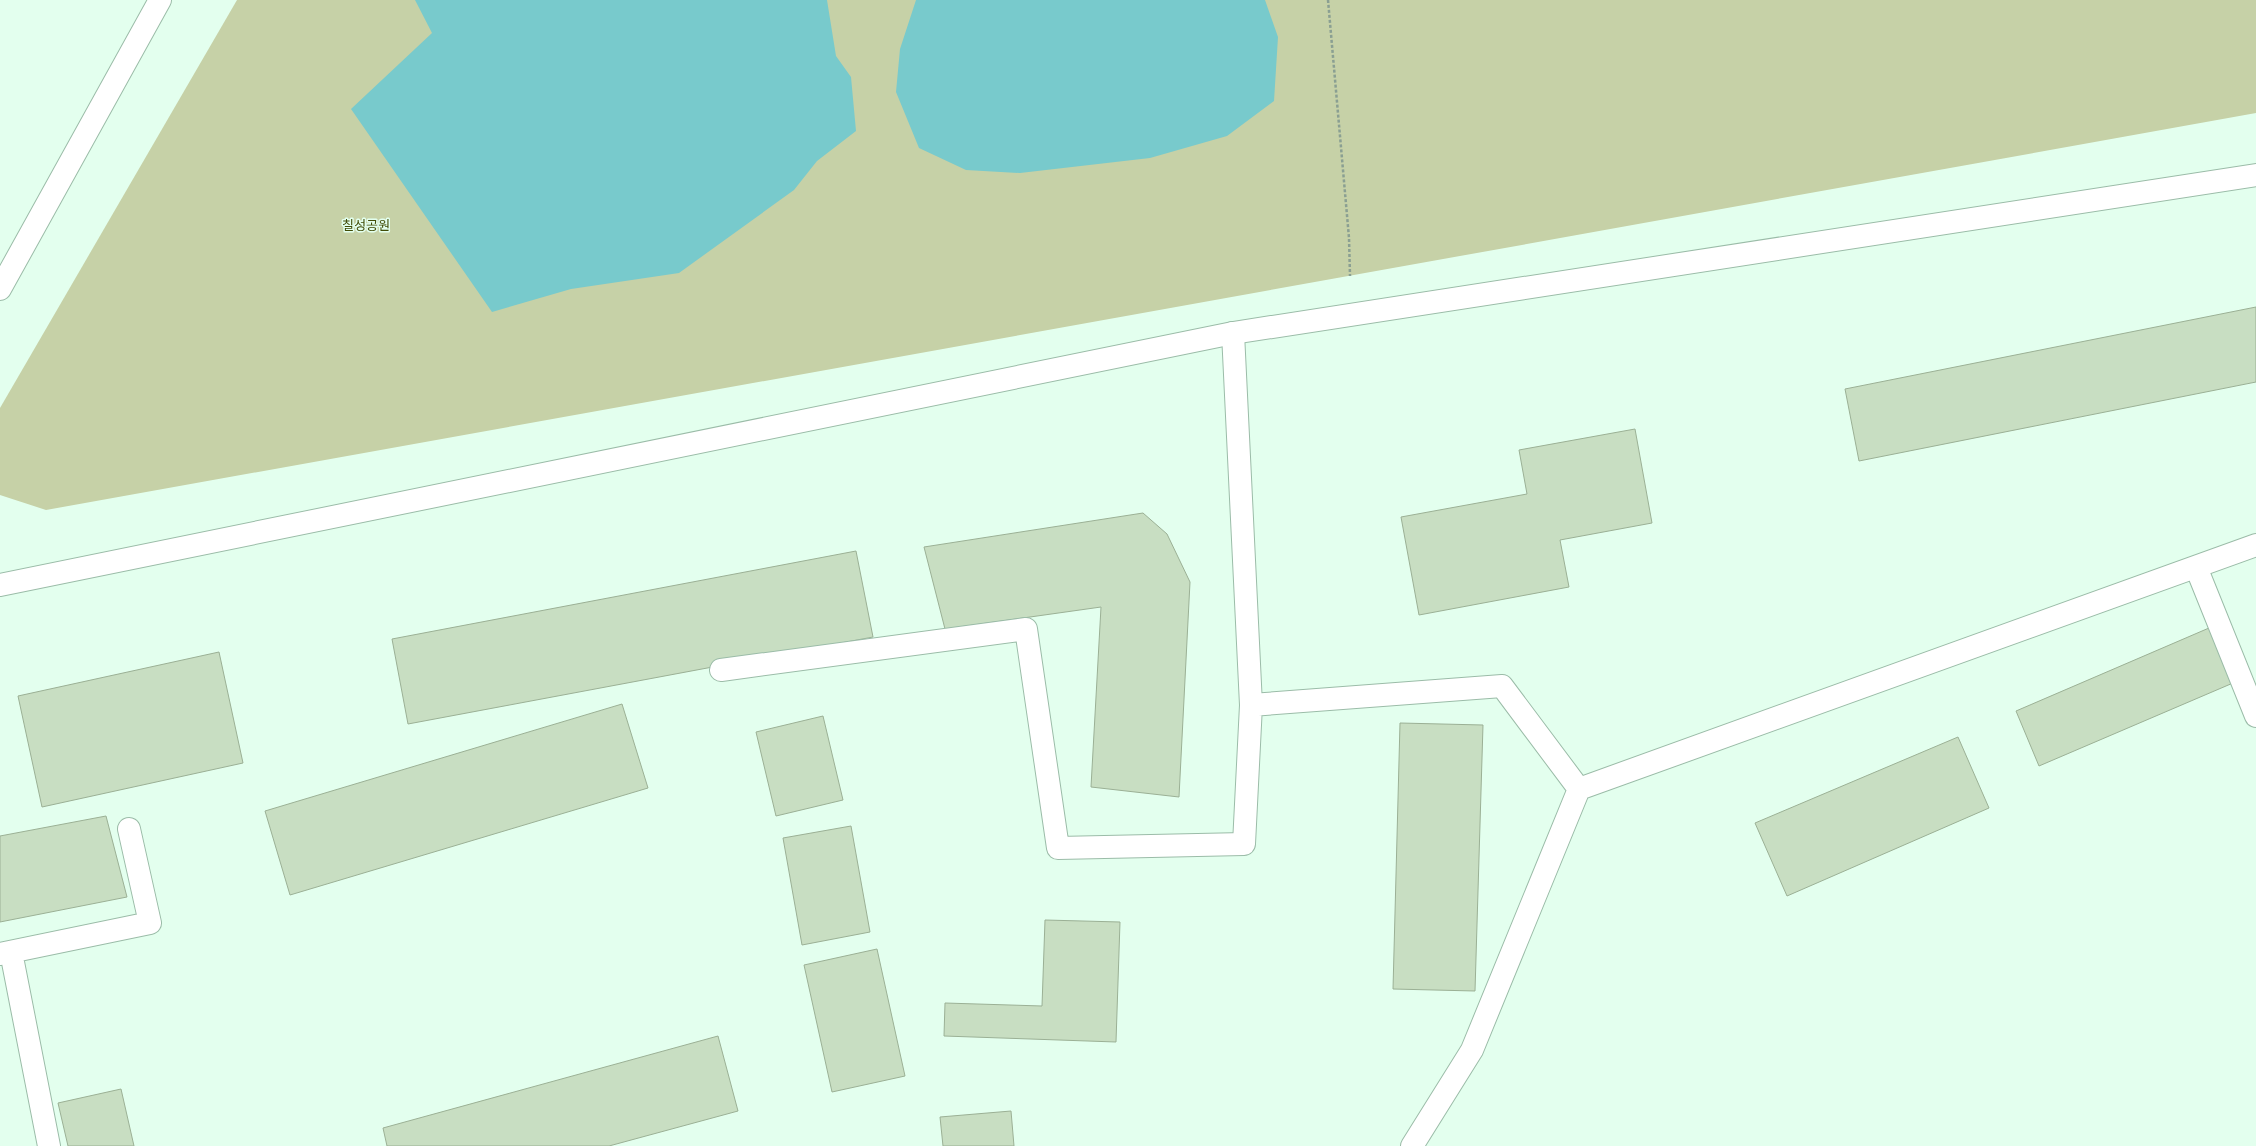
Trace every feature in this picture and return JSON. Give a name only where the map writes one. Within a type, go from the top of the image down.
[{"type":"street","points":[[0,289],[160,0]]},
{"type":"street","points":[[0,585],[1233,333],[2256,175]]},
{"type":"street","points":[[721,670],[1026,629],[1058,848],[1244,844],[1251,705],[1233,333]]},
{"type":"street","points":[[1412,1146],[1472,1050],[1579,789],[2256,545]]},
{"type":"street","points":[[2196,567],[2256,716]]},
{"type":"street","points":[[1251,705],[1502,686],[1579,789]]},
{"type":"street","points":[[48,1146],[5,953],[150,923],[129,829]]},
{"type":"path","points":[[1328,0],[1349,238],[1350,276]]},
{"type":"green space","name":"칠성공원","points":[[237,0],[2256,0],[2256,113],[46,510],[0,495],[0,408]]},
{"type":"water","points":[[415,0],[827,0],[836,56],[851,77],[856,131],[817,161],[794,190],[679,273],[571,289],[492,312],[351,109],[432,33]]},
{"type":"water","points":[[916,0],[1265,0],[1278,37],[1274,101],[1227,136],[1150,158],[1020,173],[966,170],[919,148],[896,92],[900,49]]},
{"type":"building","points":[[2256,307],[2256,382],[1859,461],[1845,389]]},
{"type":"building","points":[[1635,429],[1652,523],[1560,540],[1569,587],[1419,615],[1401,517],[1527,494],[1519,450]]},
{"type":"building","points":[[1143,513],[1167,534],[1190,582],[1179,797],[1091,787],[1101,607],[945,629],[924,547]]},
{"type":"building","points":[[856,551],[873,637],[408,724],[392,639]]},
{"type":"building","points":[[2209,628],[2233,683],[2039,766],[2016,711]]},
{"type":"building","points":[[219,652],[243,763],[42,807],[18,696]]},
{"type":"building","points":[[622,704],[648,788],[290,895],[265,811]]},
{"type":"building","points":[[823,716],[843,800],[776,816],[756,732]]},
{"type":"building","points":[[1400,723],[1483,725],[1475,991],[1393,989]]},
{"type":"building","points":[[1958,737],[1989,808],[1787,896],[1755,823]]},
{"type":"building","points":[[106,816],[127,897],[0,922],[0,836]]},
{"type":"building","points":[[851,826],[870,932],[802,945],[783,838]]},
{"type":"building","points":[[1045,920],[1120,922],[1116,1042],[944,1036],[945,1003],[1042,1006]]},
{"type":"building","points":[[877,949],[905,1076],[832,1092],[804,965]]},
{"type":"building","points":[[718,1036],[738,1111],[609,1146],[387,1146],[383,1128]]},
{"type":"building","points":[[121,1089],[134,1146],[68,1146],[58,1103]]},
{"type":"building","points":[[1011,1111],[1014,1146],[943,1146],[940,1117]]}]
